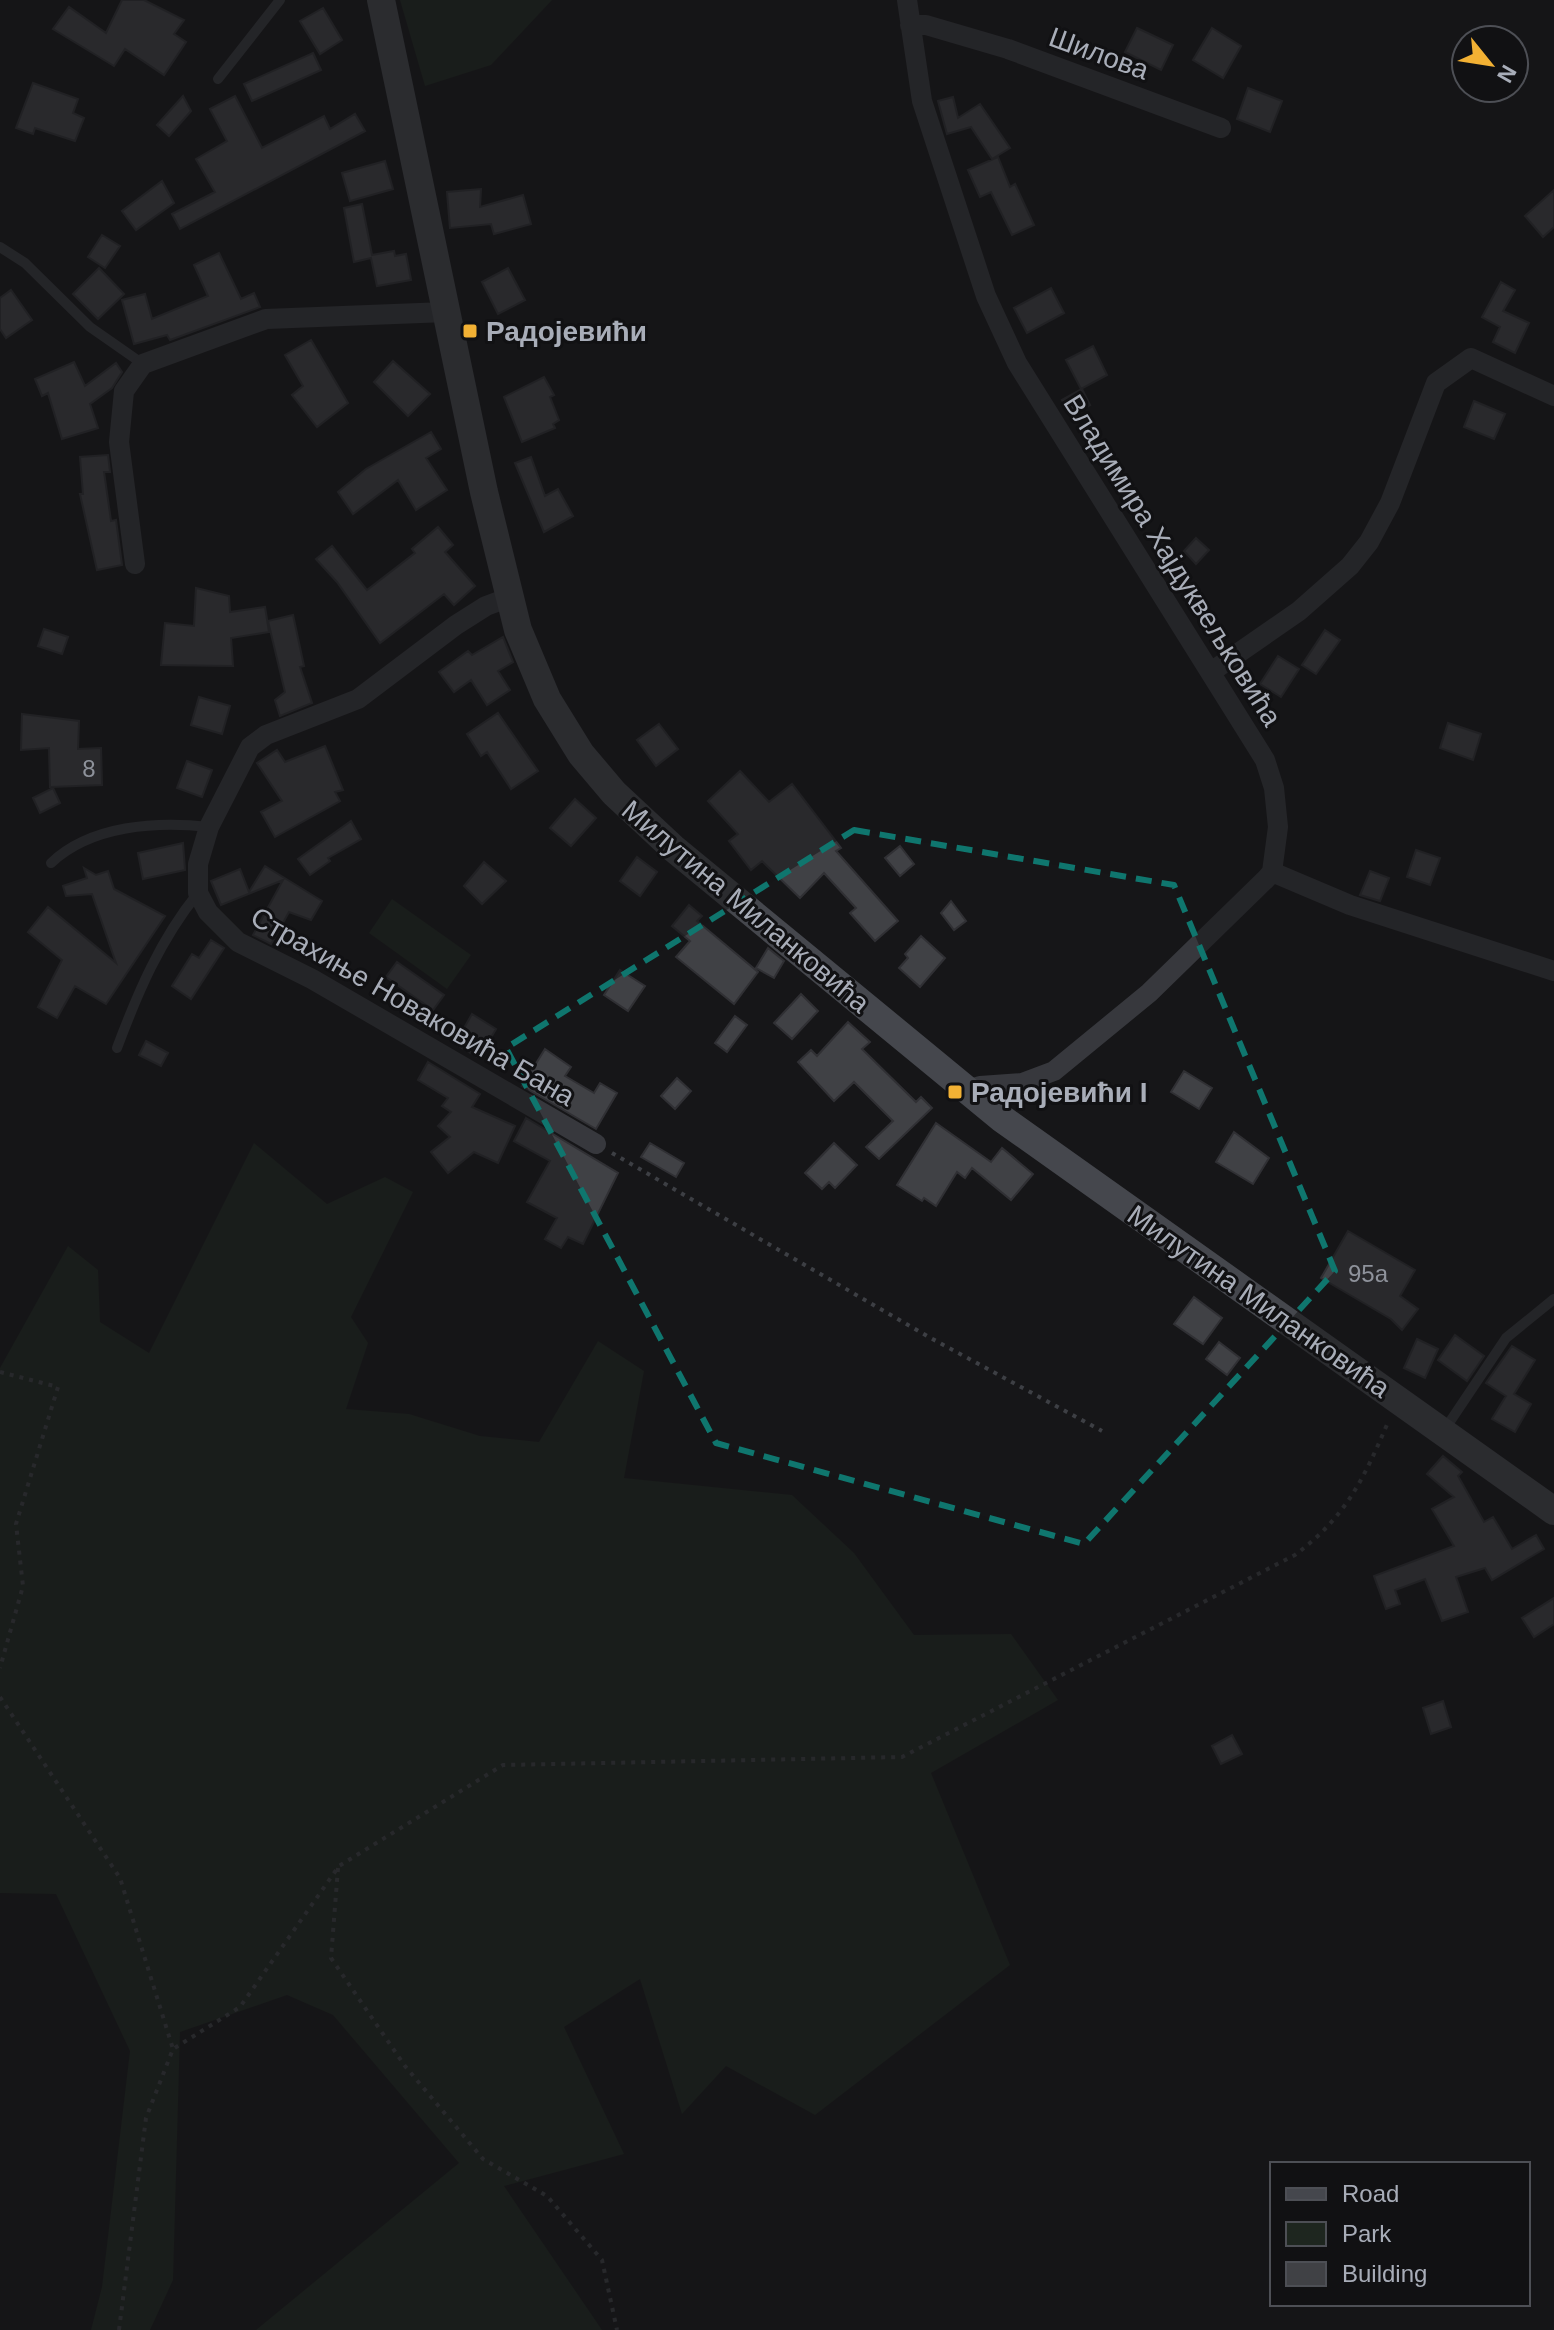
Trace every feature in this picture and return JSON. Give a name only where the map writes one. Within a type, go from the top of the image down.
[{"type":"main road","name":"Милутина Миланковића","points":[[381,0],[510,597],[526,651],[547,699],[581,754],[614,793],[708,878],[1042,1150],[1554,1511]]},
{"type":"street","name":"Владимира Хајдуквељковића","points":[[907,0],[922,101],[961,222],[999,323],[1017,363],[1250,735],[1271,777],[1278,827],[1272,872]]},
{"type":"street","name":"Шилова","points":[[910,25],[926,25],[1008,49],[1221,128]]},
{"type":"street","points":[[135,564],[119,442],[124,391],[143,364],[266,319],[446,312]]},
{"type":"street","points":[[1211,672],[1299,611],[1350,566],[1369,542],[1406,469],[1436,383],[1471,358],[1554,396]]},
{"type":"street","points":[[198,893],[198,864],[209,827],[245,754],[257,741],[358,699],[456,625],[486,606],[510,597]]},
{"type":"street","points":[[967,1090],[1022,1083],[1054,1071],[1149,993],[1272,872],[1350,905],[1554,971]]},
{"type":"street","name":"Страхиње Новаковића Бана","points":[[198,893],[208,912],[238,942],[312,979],[596,1144]]},
{"type":"lane","points":[[218,79],[280,0]]},
{"type":"lane","points":[[0,247],[25,263],[90,327],[143,364]]},
{"type":"lane","points":[[51,863],[74,844],[104,834],[163,826],[209,827]]},
{"type":"lane","points":[[117,1048],[151,965],[170,930],[198,893]]},
{"type":"lane","points":[[1443,1431],[1506,1338],[1554,1299]]},
{"type":"path","points":[[596,1144],[848,1291],[1102,1431]]},
{"type":"path","points":[[0,1372],[58,1387],[16,1524],[23,1586],[0,1668]]},
{"type":"path","points":[[119,2330],[146,2118],[173,2049],[240,2007],[339,1866],[503,1765],[902,1757],[1295,1555],[1315,1541],[1347,1506],[1398,1399]]},
{"type":"path","points":[[0,1697],[120,1878],[173,2049]]},
{"type":"path","points":[[339,1866],[331,1958],[405,2066],[483,2159],[547,2196],[602,2260],[617,2330]]},
{"type":"highlighted area","points":[[854,830],[1174,885],[1335,1271],[1084,1544],[716,1443],[506,1048]]},
{"type":"green space","points":[[400,0],[552,0],[491,65],[425,86]]},
{"type":"green space","points":[[392,899],[471,955],[447,989],[369,933]]},
{"type":"green space","points":[[254,1143],[327,1204],[385,1177],[413,1192],[351,1317],[368,1343],[346,1409],[409,1414],[480,1436],[539,1442],[598,1341],[644,1371],[624,1478],[792,1495],[854,1553],[914,1635],[1011,1634],[1058,1700],[931,1773],[1010,1965],[815,2115],[726,2066],[682,2114],[640,1979],[564,2027],[624,2154],[504,2186],[602,2330],[256,2330],[459,2163],[333,2015],[287,1995],[180,2032],[173,2280],[150,2330],[91,2330],[102,2287],[130,2051],[56,1894],[0,1893],[0,1368],[68,1246],[98,1270],[100,1322],[149,1353]]},
{"type":"building","points":[[122,0],[144,0],[184,20],[174,34],[186,42],[164,75],[125,49],[114,66],[53,29],[69,7],[106,33]]},
{"type":"building","points":[[323,8],[342,40],[320,54],[300,21]]},
{"type":"building","points":[[1137,28],[1173,45],[1161,70],[1125,52]]},
{"type":"building","points":[[1212,28],[1241,46],[1223,78],[1193,60]]},
{"type":"building","points":[[313,53],[321,70],[252,101],[244,84]]},
{"type":"building","points":[[33,83],[78,99],[73,113],[84,118],[75,141],[35,128],[33,134],[16,128]]},
{"type":"building","points":[[1248,88],[1282,101],[1270,132],[1237,119]]},
{"type":"building","points":[[183,96],[191,111],[169,136],[157,125]]},
{"type":"building","points":[[235,96],[262,148],[324,116],[330,129],[355,114],[365,131],[180,229],[172,214],[215,192],[196,159],[227,141],[210,109]]},
{"type":"building","points":[[953,97],[958,118],[980,104],[1010,148],[992,159],[971,127],[947,134],[938,101]]},
{"type":"building","points":[[998,157],[1010,187],[1015,184],[1034,225],[1012,235],[991,192],[980,197],[968,170]]},
{"type":"building","points":[[385,161],[393,189],[350,201],[342,173]]},
{"type":"building","points":[[162,181],[174,203],[136,230],[122,211]]},
{"type":"building","points":[[481,189],[480,207],[523,195],[531,224],[494,234],[491,224],[450,228],[447,192]]},
{"type":"building","points":[[1554,190],[1554,227],[1543,237],[1525,216]]},
{"type":"building","points":[[362,204],[372,255],[394,251],[395,256],[406,254],[411,280],[377,286],[371,258],[354,262],[344,208]]},
{"type":"building","points":[[102,235],[120,246],[105,268],[88,257]]},
{"type":"building","points":[[219,253],[241,299],[254,293],[260,307],[170,340],[167,335],[134,344],[122,300],[145,294],[152,319],[208,296],[194,265]]},
{"type":"building","points":[[99,268],[124,294],[98,319],[73,294]]},
{"type":"building","points":[[508,268],[525,300],[498,314],[482,282]]},
{"type":"building","points":[[1501,282],[1515,290],[1503,311],[1529,323],[1515,353],[1493,342],[1500,327],[1482,317]]},
{"type":"building","points":[[1051,288],[1064,313],[1027,333],[1014,308]]},
{"type":"building","points":[[11,290],[32,320],[6,338],[0,329],[0,298]]},
{"type":"building","points":[[311,340],[348,403],[317,427],[292,395],[303,386],[285,355]]},
{"type":"building","points":[[1093,346],[1107,375],[1081,389],[1066,360]]},
{"type":"building","points":[[393,361],[430,394],[408,416],[374,382]]},
{"type":"building","points":[[74,362],[85,386],[116,363],[122,372],[112,388],[90,404],[98,428],[62,439],[48,393],[42,396],[35,379]]},
{"type":"building","points":[[544,377],[554,395],[550,397],[559,420],[553,424],[555,428],[522,442],[504,397]]},
{"type":"building","points":[[1082,389],[1090,405],[1071,416],[1062,400]]},
{"type":"building","points":[[1474,401],[1505,414],[1494,439],[1464,427]]},
{"type":"building","points":[[431,432],[441,449],[426,458],[447,490],[416,510],[398,480],[353,514],[338,492],[366,469]]},
{"type":"building","points":[[108,455],[110,472],[104,472],[111,521],[116,520],[122,565],[97,570],[80,494],[83,494],[80,457]]},
{"type":"building","points":[[531,457],[545,496],[558,489],[573,516],[544,532],[515,463]]},
{"type":"building","points":[[438,527],[453,545],[445,552],[475,586],[454,605],[444,594],[380,643],[337,582],[316,559],[332,546],[367,590],[415,553],[412,549]]},
{"type":"building","points":[[1196,538],[1209,550],[1196,564],[1184,551]]},
{"type":"building","points":[[196,588],[229,596],[230,612],[265,607],[269,632],[231,638],[233,666],[161,665],[165,623],[194,626]]},
{"type":"building","points":[[293,615],[304,666],[300,667],[312,703],[280,716],[275,700],[285,692],[268,621]]},
{"type":"building","points":[[44,629],[68,637],[62,654],[38,646]]},
{"type":"building","points":[[1325,630],[1340,640],[1316,674],[1302,665]]},
{"type":"building","points":[[503,637],[513,662],[498,671],[510,690],[487,705],[471,680],[454,692],[439,672],[468,651],[472,655]]},
{"type":"building","points":[[1278,656],[1299,669],[1281,697],[1260,684]]},
{"type":"building","points":[[199,697],[230,706],[222,734],[191,725]]},
{"type":"building","points":[[498,713],[538,771],[511,789],[487,752],[481,756],[467,734]]},
{"type":"building","points":[[22,714],[79,721],[78,749],[101,748],[102,785],[50,787],[49,748],[21,750]]},
{"type":"building","points":[[1448,723],[1481,734],[1473,760],[1440,748]]},
{"type":"building","points":[[659,724],[678,749],[656,766],[637,740]]},
{"type":"building","points":[[325,746],[343,790],[335,792],[340,801],[275,837],[261,812],[282,801],[257,763],[277,750],[285,762]]},
{"type":"building","points":[[187,761],[212,770],[202,797],[177,788]]},
{"type":"building","points":[[740,771],[769,802],[792,784],[841,848],[836,851],[898,921],[875,941],[850,913],[856,908],[824,873],[800,898],[762,861],[751,870],[729,841],[738,834],[708,801]]},
{"type":"building","points":[[53,788],[60,803],[40,813],[33,798]]},
{"type":"building","points":[[575,799],[596,818],[571,846],[550,828]]},
{"type":"building","points":[[351,821],[361,839],[328,858],[330,861],[310,875],[298,859]]},
{"type":"building","points":[[183,843],[185,870],[143,879],[138,853]]},
{"type":"building","points":[[900,846],[914,864],[900,876],[885,858]]},
{"type":"building","points":[[1416,850],[1440,858],[1430,885],[1407,877]]},
{"type":"building","points":[[637,857],[657,872],[640,896],[620,881]]},
{"type":"building","points":[[484,862],[506,881],[482,904],[464,886]]},
{"type":"building","points":[[265,866],[322,901],[311,920],[289,912],[271,944],[253,935],[283,880],[221,905],[211,881],[240,869],[249,892]]},
{"type":"building","points":[[84,868],[96,875],[108,871],[114,889],[165,916],[106,1004],[75,986],[57,1018],[38,1007],[62,960],[28,932],[48,907],[116,963],[92,894],[66,896],[63,886],[87,878]]},
{"type":"building","points":[[1370,871],[1389,878],[1380,901],[1360,895]]},
{"type":"building","points":[[951,901],[966,921],[954,930],[941,913]]},
{"type":"building","points":[[689,905],[702,916],[697,921],[758,972],[734,1004],[676,957],[690,941],[672,926]]},
{"type":"building","points":[[921,936],[945,958],[920,987],[899,968],[908,958],[905,954]]},
{"type":"building","points":[[211,940],[224,948],[191,999],[172,986],[192,954],[199,958]]},
{"type":"building","points":[[768,948],[784,961],[774,978],[756,968]]},
{"type":"building","points":[[397,962],[444,995],[433,1010],[386,977]]},
{"type":"building","points":[[620,970],[645,986],[628,1011],[604,995]]},
{"type":"building","points":[[801,994],[818,1011],[792,1039],[774,1023]]},
{"type":"building","points":[[472,1014],[496,1029],[479,1058],[455,1044]]},
{"type":"building","points":[[735,1016],[747,1025],[727,1052],[715,1043]]},
{"type":"building","points":[[848,1022],[870,1042],[862,1049],[916,1102],[921,1097],[932,1108],[879,1159],[866,1147],[893,1121],[854,1082],[834,1101],[798,1062],[811,1050],[817,1056]]},
{"type":"building","points":[[146,1041],[168,1053],[161,1066],[139,1055]]},
{"type":"building","points":[[545,1049],[571,1067],[565,1076],[594,1093],[600,1083],[617,1093],[596,1129],[522,1086]]},
{"type":"building","points":[[428,1062],[480,1094],[472,1107],[515,1126],[498,1163],[474,1152],[448,1173],[431,1152],[450,1137],[438,1126],[451,1112],[442,1106],[448,1098],[418,1080]]},
{"type":"building","points":[[1184,1071],[1212,1088],[1199,1109],[1171,1092]]},
{"type":"building","points":[[677,1078],[691,1091],[675,1109],[661,1096]]},
{"type":"building","points":[[526,1118],[618,1173],[583,1244],[568,1237],[561,1248],[545,1239],[557,1218],[527,1202],[550,1161],[514,1141]]},
{"type":"building","points":[[936,1123],[991,1162],[1002,1148],[1033,1174],[1011,1200],[972,1168],[965,1178],[957,1172],[936,1206],[924,1198],[922,1201],[897,1185]]},
{"type":"building","points":[[1234,1132],[1269,1158],[1253,1184],[1216,1162]]},
{"type":"building","points":[[650,1143],[684,1163],[676,1177],[641,1157]]},
{"type":"building","points":[[834,1143],[857,1165],[835,1188],[829,1182],[822,1189],[805,1173]]},
{"type":"building","points":[[1348,1231],[1415,1270],[1400,1296],[1418,1309],[1402,1330],[1391,1319],[1321,1278]]},
{"type":"building","points":[[1194,1297],[1222,1318],[1203,1344],[1174,1324]]},
{"type":"building","points":[[1455,1335],[1484,1356],[1467,1381],[1438,1360]]},
{"type":"building","points":[[1417,1339],[1438,1349],[1425,1378],[1404,1368]]},
{"type":"building","points":[[1219,1342],[1240,1358],[1227,1375],[1206,1359]]},
{"type":"building","points":[[1512,1346],[1535,1360],[1514,1394],[1531,1404],[1515,1432],[1492,1419],[1506,1396],[1486,1383]]},
{"type":"building","points":[[1443,1456],[1462,1472],[1458,1476],[1484,1522],[1493,1517],[1512,1549],[1536,1535],[1544,1549],[1492,1580],[1485,1568],[1456,1577],[1468,1612],[1442,1621],[1425,1579],[1395,1590],[1400,1604],[1386,1609],[1374,1576],[1454,1546],[1432,1509],[1454,1497],[1427,1474]]},
{"type":"building","points":[[1554,1598],[1554,1624],[1534,1637],[1522,1618]]},
{"type":"building","points":[[1443,1701],[1451,1727],[1431,1734],[1423,1708]]},
{"type":"building","points":[[1232,1735],[1242,1754],[1221,1764],[1212,1746]]},
{"type":"place","name":"Радојевићи","points":[[470,331]]},
{"type":"place","name":"Радојевићи I","points":[[955,1092]]}]
